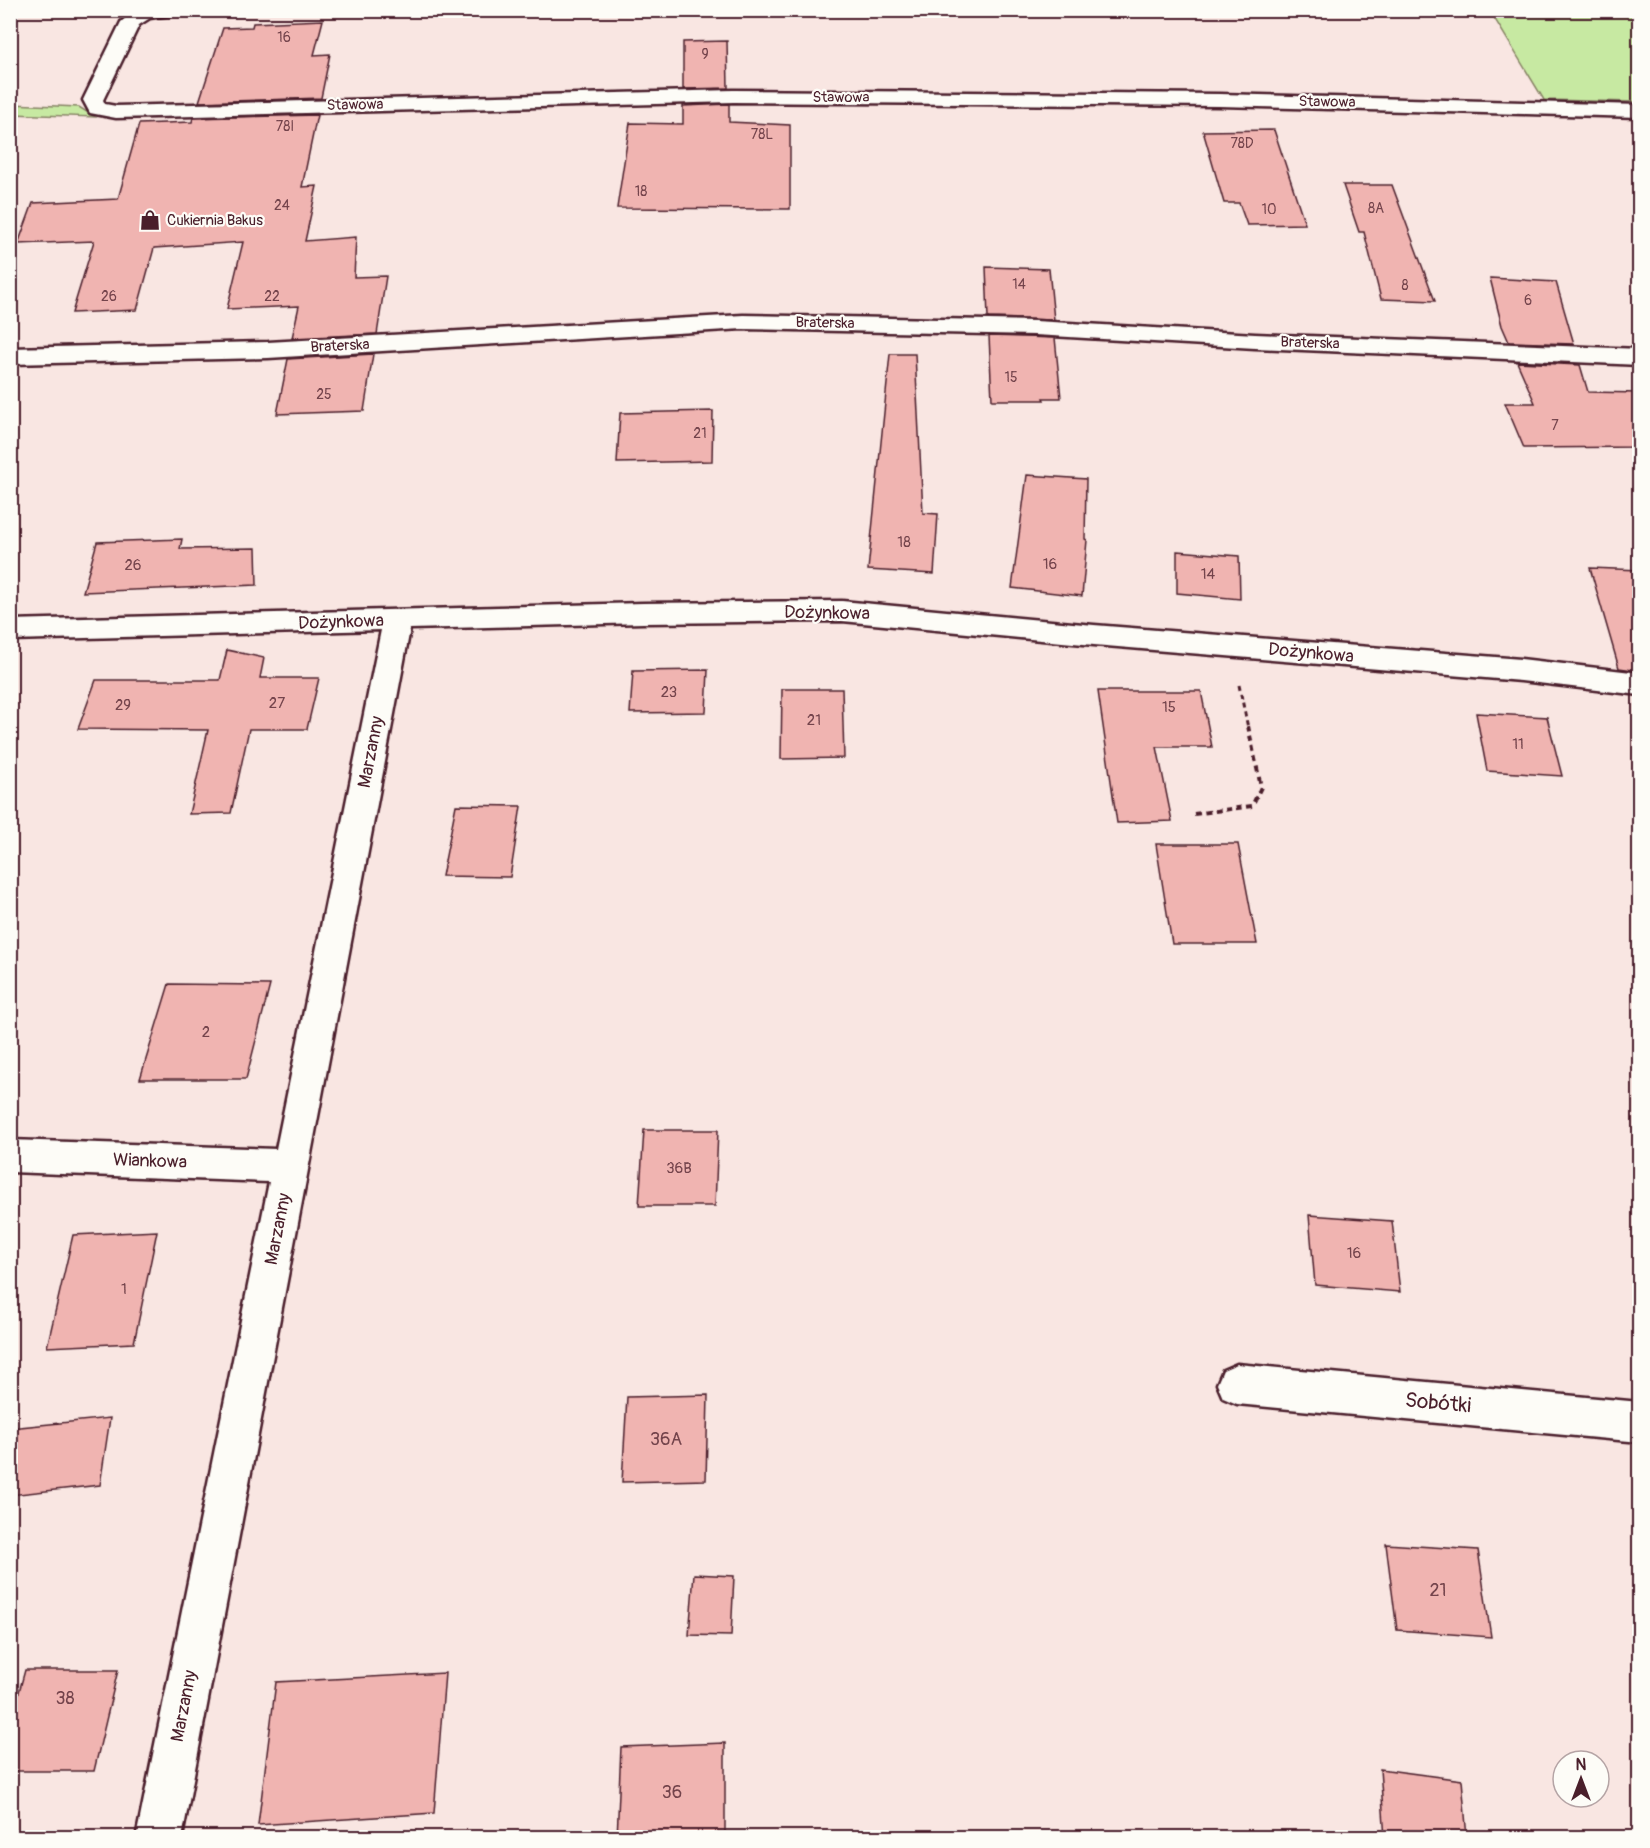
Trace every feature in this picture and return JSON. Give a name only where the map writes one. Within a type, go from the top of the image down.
[{"type":"street","name":"Stawowa","points":[[170,10],[146,13],[131,22],[93,100],[97,109],[116,112],[732,96],[1219,100],[1640,111]]},
{"type":"street","name":"Braterska","points":[[10,356],[268,350],[743,322],[1035,328],[1256,341],[1640,357]]},
{"type":"street","name":"Dożynkowa","points":[[10,630],[842,611],[1521,670],[1640,684]]},
{"type":"street","name":"Marzanny","points":[[159,1838],[397,620]]},
{"type":"street","name":"Wiankowa","points":[[10,1156],[290,1166]]},
{"type":"street","name":"Sobótki","points":[[1237,1384],[1640,1422]]},
{"type":"path","points":[[1194,814],[1252,806],[1261,787],[1231,646]]},
{"type":"green space","points":[[1490,11],[1639,11],[1639,102],[1544,100]]},
{"type":"green space","points":[[11,104],[79,107],[95,117],[11,114]]},
{"type":"building","points":[[323,20],[314,55],[330,54],[321,98],[199,102],[223,28],[252,27],[253,23]]},
{"type":"building","points":[[727,41],[728,88],[683,89],[683,42]]},
{"type":"building","points":[[729,104],[729,122],[790,125],[790,209],[617,208],[630,123],[683,124],[683,106]]},
{"type":"building","points":[[317,115],[302,187],[317,186],[305,241],[356,237],[354,277],[386,276],[377,334],[292,338],[299,306],[227,309],[243,242],[154,248],[137,310],[72,313],[94,241],[18,244],[33,203],[118,199],[139,124],[192,122],[193,118]]},
{"type":"building","points":[[1274,130],[1305,224],[1247,225],[1239,203],[1224,203],[1203,131]]},
{"type":"building","points":[[1343,185],[1392,185],[1435,301],[1381,299],[1364,232],[1359,232]]},
{"type":"building","points":[[986,267],[1049,269],[1054,320],[988,318]]},
{"type":"building","points":[[1490,278],[1556,282],[1574,344],[1509,342],[1502,326]]},
{"type":"building","points":[[989,336],[1055,338],[1061,398],[992,400]]},
{"type":"building","points":[[373,354],[364,411],[277,414],[288,359]]},
{"type":"building","points":[[890,354],[915,354],[923,513],[938,514],[934,574],[868,570]]},
{"type":"building","points":[[1517,362],[1580,365],[1588,392],[1640,393],[1640,447],[1524,448],[1505,403],[1535,403]]},
{"type":"building","points":[[713,411],[712,461],[617,463],[620,413]]},
{"type":"building","points":[[1027,475],[1086,479],[1085,539],[1087,540],[1082,596],[1012,588]]},
{"type":"building","points":[[182,539],[180,549],[256,548],[257,585],[83,592],[97,542]]},
{"type":"building","points":[[1177,551],[1239,556],[1240,599],[1177,593]]},
{"type":"building","points":[[1590,568],[1640,570],[1640,671],[1619,668]]},
{"type":"building","points":[[227,650],[264,658],[260,678],[319,678],[307,729],[249,729],[231,813],[189,814],[208,730],[78,729],[96,680],[220,680]]},
{"type":"building","points":[[708,670],[706,712],[630,713],[633,671]]},
{"type":"building","points":[[782,689],[842,689],[844,758],[781,759]]},
{"type":"building","points":[[1098,691],[1201,691],[1212,747],[1157,747],[1172,821],[1117,823]]},
{"type":"building","points":[[1476,713],[1547,717],[1562,776],[1487,771]]},
{"type":"building","points":[[456,805],[521,806],[510,877],[442,876]]},
{"type":"building","points":[[1156,844],[1238,844],[1257,944],[1172,944]]},
{"type":"building","points":[[169,984],[270,985],[246,1079],[140,1079]]},
{"type":"building","points":[[644,1130],[718,1130],[715,1206],[639,1206]]},
{"type":"building","points":[[1309,1215],[1392,1221],[1400,1292],[1315,1285]]},
{"type":"building","points":[[157,1231],[134,1343],[47,1347],[73,1235]]},
{"type":"building","points":[[708,1395],[706,1480],[622,1482],[627,1397]]},
{"type":"building","points":[[110,1418],[100,1485],[10,1495],[10,1428]]},
{"type":"building","points":[[1386,1544],[1478,1550],[1491,1637],[1397,1630]]},
{"type":"building","points":[[694,1574],[734,1576],[731,1636],[689,1635]]},
{"type":"building","points":[[25,1670],[118,1670],[94,1771],[10,1771],[10,1725]]},
{"type":"building","points":[[445,1673],[434,1813],[258,1825],[276,1682]]},
{"type":"building","points":[[725,1743],[725,1838],[617,1838],[621,1747]]},
{"type":"building","points":[[1380,1769],[1462,1780],[1467,1838],[1385,1838]]},
{"type":"place","name":"Cukiernia Bakus","points":[[150,220]]}]
